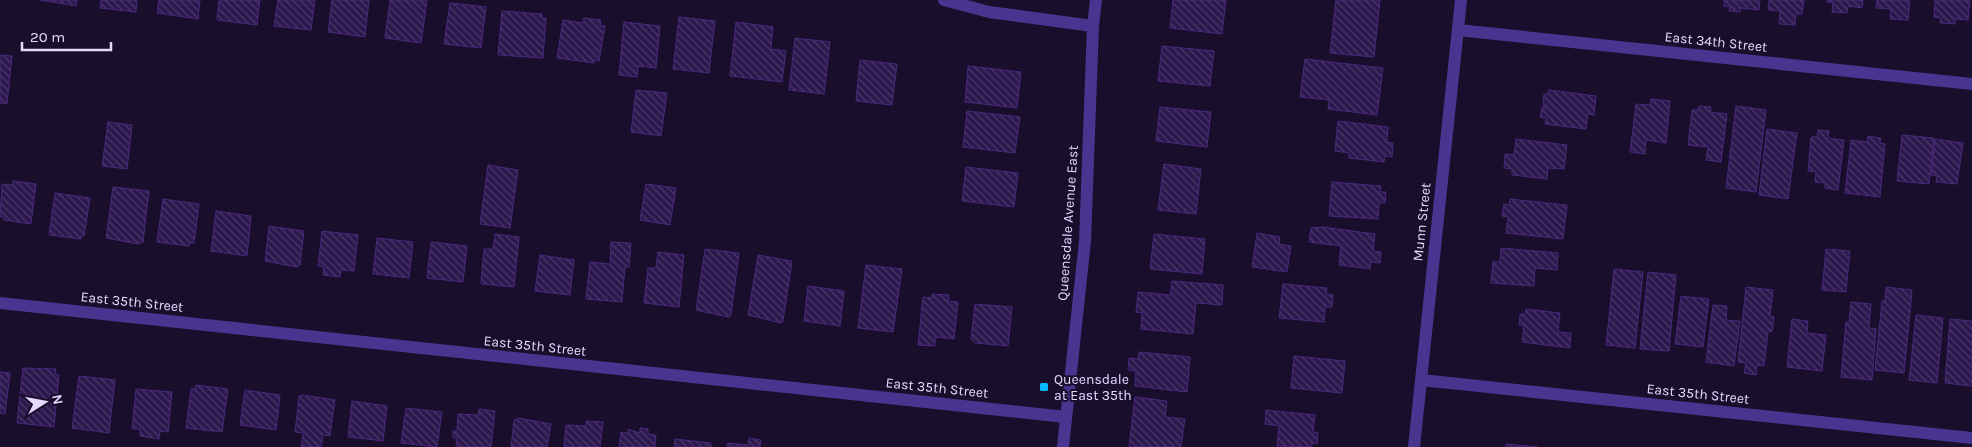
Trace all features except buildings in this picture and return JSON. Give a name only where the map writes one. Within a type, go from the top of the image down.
[{"type":"street","points":[[944,0],[989,12],[1093,26]]},
{"type":"street","name":"Queensdale Avenue East","points":[[1062,447],[1085,241],[1093,26],[1096,0]]},
{"type":"street","name":"Munn Street","points":[[1414,447],[1461,0]]},
{"type":"street","name":"East 34th Street","points":[[1458,30],[1972,84]]},
{"type":"street","name":"East 35th Street","points":[[0,303],[1066,417]]},
{"type":"street","name":"East 35th Street","points":[[1421,380],[1972,438]]},
{"type":"place","name":"Queensdale at East 35th","points":[[1044,387]]}]
